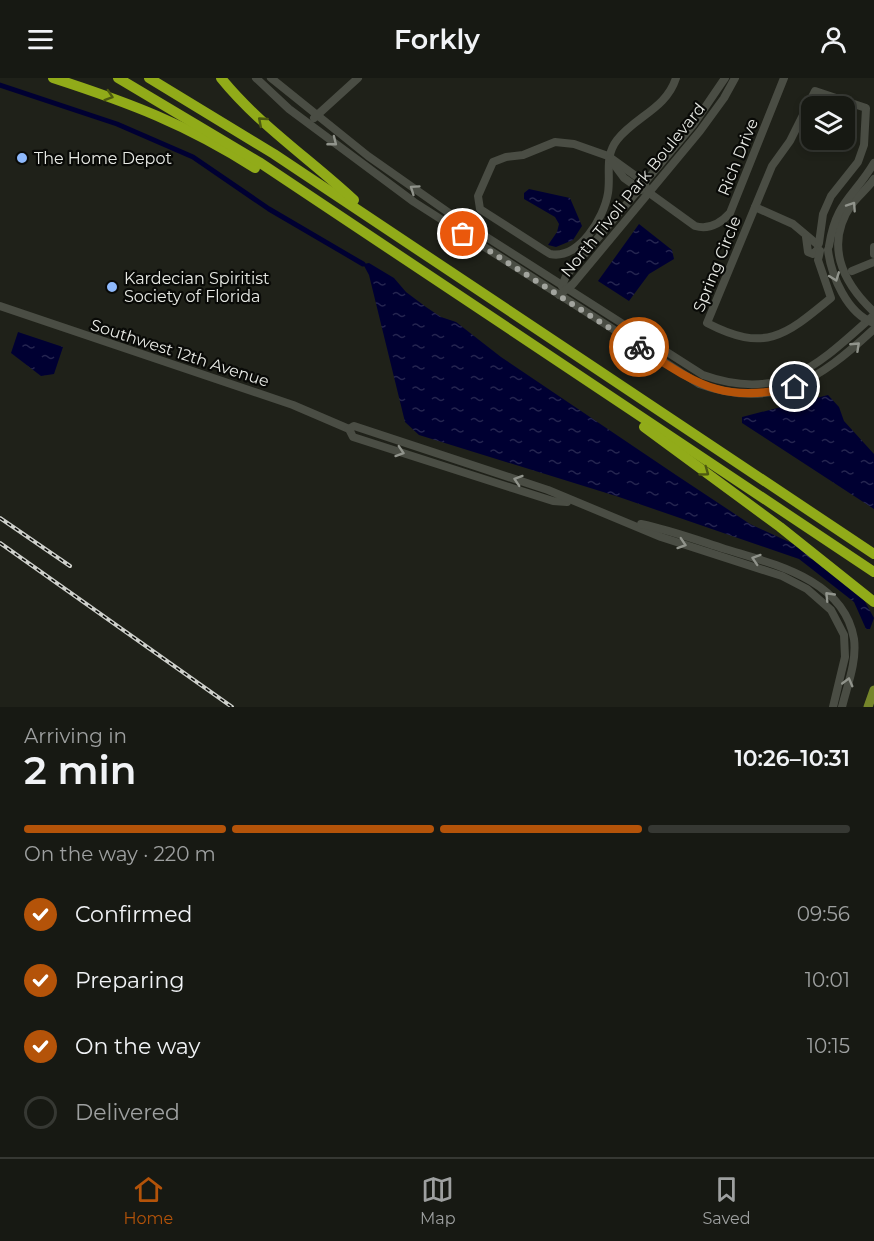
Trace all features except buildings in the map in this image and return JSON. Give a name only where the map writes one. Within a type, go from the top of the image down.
[{"type":"highway","points":[[54,78],[168,118],[225,149],[302,197],[331,209]]},
{"type":"highway","points":[[118,78],[213,132],[331,209],[874,572]]},
{"type":"highway","points":[[130,78],[271,162],[874,564]]},
{"type":"highway","points":[[149,78],[274,154],[874,554]]},
{"type":"highway","points":[[161,78],[246,128],[874,546]]},
{"type":"highway","points":[[221,78],[257,117],[314,162],[354,200]]},
{"type":"highway","points":[[610,396],[638,423],[780,527],[874,602]]},
{"type":"main road","points":[[868,707],[874,690]]},
{"type":"street","points":[[256,78],[289,109],[414,202],[699,384],[728,393],[770,393],[795,387],[839,362],[874,329]]},
{"type":"street","points":[[271,78],[315,116],[452,215],[703,375],[730,383],[768,383],[792,377],[831,355],[872,318],[825,247]]},
{"type":"street","points":[[309,123],[358,78]]},
{"type":"street","points":[[644,183],[608,156],[566,142],[555,142],[523,155],[499,158],[493,162],[478,196],[480,209],[550,254],[566,254],[575,249],[602,212],[608,193],[608,156],[617,140],[664,102],[676,78]]},
{"type":"street","name":"North Tivoli Park Boulevard","points":[[559,295],[597,253],[638,189],[701,122],[725,78]]},
{"type":"street","name":"North Tivoli Park Boulevard","points":[[566,286],[590,248],[648,192],[735,78]]},
{"type":"street","name":"Rich Drive","points":[[644,183],[648,192],[694,226],[703,228],[724,220],[730,213],[784,78]]},
{"type":"street","name":"Spring Circle","points":[[814,91],[870,108],[864,146],[858,162],[831,196],[823,214],[825,247],[818,260],[831,298],[792,330],[766,339],[745,338],[726,333],[707,323],[755,207],[772,166],[790,141],[814,91]]},
{"type":"street","points":[[608,156],[614,168],[638,189],[648,192]]},
{"type":"street","points":[[825,247],[843,201],[861,182],[874,163]]},
{"type":"street","points":[[825,247],[874,179]]},
{"type":"street","name":"Spring Circle","points":[[755,207],[793,224],[806,237],[825,247]]},
{"type":"street","points":[[874,247],[874,254]]},
{"type":"street","points":[[590,248],[597,253]]},
{"type":"street","points":[[852,271],[874,262]]},
{"type":"street","name":"Southwest 12th Avenue","points":[[0,306],[292,405],[349,429],[354,426],[548,490],[572,502],[662,537],[782,576],[819,598],[838,622],[846,648],[832,707]]},
{"type":"street","name":"Southwest 12th Avenue","points":[[628,522],[664,529],[785,568],[825,591],[843,612],[854,638],[853,666],[842,707]]},
{"type":"water","points":[[529,189],[570,198],[582,226],[573,240],[556,247],[548,245],[557,232],[559,224],[555,217],[524,199],[524,193]]},
{"type":"water","points":[[639,224],[672,250],[674,259],[649,274],[629,301],[598,281]]},
{"type":"water","points":[[369,263],[394,278],[406,292],[426,307],[441,317],[456,322],[501,357],[750,524],[800,547],[864,600],[874,618],[870,629],[866,629],[854,602],[799,559],[616,496],[419,435],[405,422],[369,275],[363,264]]},
{"type":"water","points":[[18,332],[63,347],[54,374],[41,376],[11,353]]},
{"type":"water","points":[[828,395],[839,407],[844,421],[874,454],[874,509],[742,423],[742,417]]},
{"type":"waterway","points":[[0,85],[117,124],[193,157],[269,209],[363,264]]},
{"type":"railway","points":[[0,518],[70,566]]},
{"type":"railway","points":[[0,543],[232,707]]},
{"type":"way so far","points":[[463,234],[639,347]]},
{"type":"place","name":"The Home Depot","points":[[22,158]]},
{"type":"place","name":"Kardecian Spiritist Society of Florida","points":[[112,287]]},
{"type":"route","points":[[639,347],[699,384],[728,393],[770,393],[795,387]]}]
